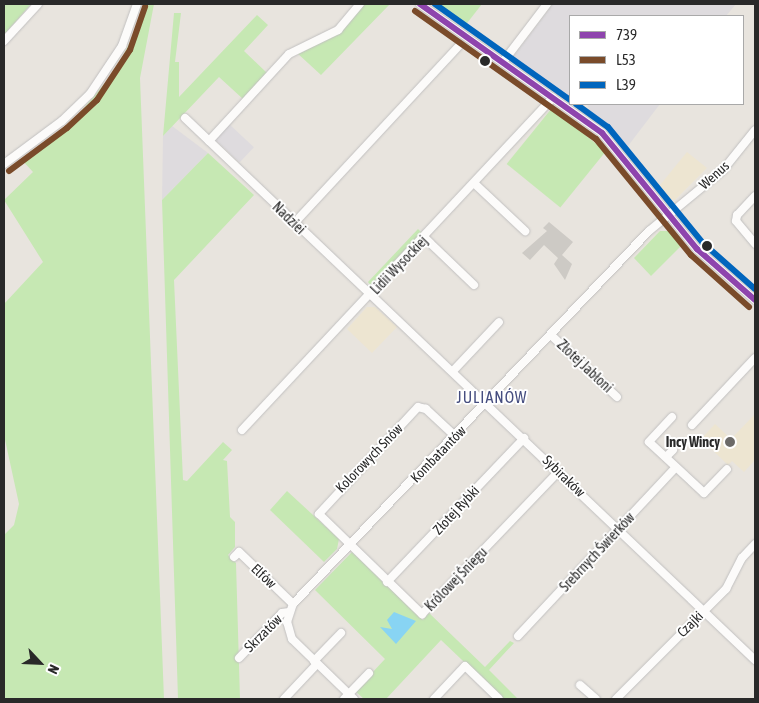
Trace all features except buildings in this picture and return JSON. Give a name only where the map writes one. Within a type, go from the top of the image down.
[{"type":"street","points":[[4,41],[38,4]]},
{"type":"street","points":[[4,164],[62,121],[90,94],[122,46],[137,4]]},
{"type":"street","points":[[208,140],[289,54],[338,30],[360,4]]},
{"type":"street","points":[[420,4],[553,98],[614,145],[668,214],[708,260],[755,300]]},
{"type":"street","points":[[503,62],[547,4]]},
{"type":"street","points":[[299,218],[460,45]]},
{"type":"street","name":"Lidii Wysockiej","points":[[242,430],[425,238],[553,98]]},
{"type":"street","name":"Nadziei","points":[[185,118],[370,294]]},
{"type":"street","name":"Wenus","points":[[668,214],[722,170],[755,130]]},
{"type":"street","points":[[475,184],[525,231]]},
{"type":"street","points":[[755,196],[737,215],[736,221],[755,244]]},
{"type":"street","name":"Kombatantów","points":[[289,612],[294,604],[349,546],[668,214]]},
{"type":"street","points":[[425,238],[474,284]]},
{"type":"street","name":"Sybiraków","points":[[370,294],[619,528],[755,660]]},
{"type":"street","points":[[453,371],[499,322]]},
{"type":"street","name":"Złotej Jabłoni","points":[[552,336],[617,397]]},
{"type":"street","points":[[692,425],[755,358]]},
{"type":"street","name":"Kolorowych Snów","points":[[349,546],[319,514],[375,452],[421,407],[455,436]]},
{"type":"street","points":[[672,417],[648,442],[704,493],[727,469]]},
{"type":"street","name":"Złotej Rybki","points":[[387,582],[524,438]]},
{"type":"street","points":[[666,457],[673,450]]},
{"type":"street","name":"Srebrnych Świerków","points":[[518,636],[676,467]]},
{"type":"street","name":"Królowej Śniegu","points":[[349,546],[424,614],[558,472]]},
{"type":"street","name":"Czajki","points":[[616,699],[726,589],[742,558],[755,544]]},
{"type":"street","name":"Elfów","points":[[234,557],[239,552],[294,604]]},
{"type":"street","points":[[289,612],[288,627],[292,639],[349,698],[369,672]]},
{"type":"street","name":"Skrzatów","points":[[239,658],[282,613],[289,612]]},
{"type":"street","points":[[284,699],[341,633]]},
{"type":"street","points":[[434,699],[465,666],[499,699]]},
{"type":"street","points":[[580,685],[596,699]]},
{"type":"shaded area","points":[[553,4],[736,4],[727,15],[569,15],[569,101],[536,72],[531,74],[522,68],[514,56]]},
{"type":"shaded area","points":[[587,105],[659,105],[628,146],[591,115]]},
{"type":"shaded area","points":[[229,124],[254,147],[240,163],[215,139]]},
{"type":"shaded area","points":[[172,126],[208,153],[162,200],[163,136]]},
{"type":"shaded area","points":[[687,152],[707,168],[675,200],[663,198],[656,190]]},
{"type":"shaded area","points":[[367,307],[375,307],[397,327],[372,353],[347,329]]},
{"type":"shaded area","name":"Incy Wincy","points":[[755,414],[755,460],[744,472],[732,461],[728,465],[701,439],[715,424],[731,439]]},
{"type":"green space","points":[[4,4],[31,4],[4,35]]},
{"type":"green space","points":[[144,4],[154,4],[140,78],[164,699],[4,699],[4,535],[14,525],[19,504],[4,435],[4,304],[43,262],[4,200],[33,172],[21,159],[73,121],[115,71],[133,36]]},
{"type":"green space","points":[[363,4],[390,4],[321,75],[296,52],[339,34]]},
{"type":"green space","points":[[431,4],[482,4],[464,27]]},
{"type":"green space","points":[[174,13],[181,13],[175,62],[179,62],[179,97],[257,15],[268,25],[244,51],[267,73],[243,99],[219,77],[163,136]]},
{"type":"green space","points":[[552,108],[606,151],[560,207],[507,164]]},
{"type":"green space","points":[[208,153],[254,195],[174,280],[183,480],[187,481],[223,442],[232,450],[223,460],[227,461],[230,517],[235,522],[235,547],[228,555],[236,563],[240,699],[178,699],[162,200]]},
{"type":"green space","points":[[418,229],[422,233],[370,285],[368,282]]},
{"type":"green space","points":[[660,231],[670,231],[682,245],[651,276],[634,258]]},
{"type":"green space","points":[[287,491],[339,539],[337,549],[324,562],[270,510]]},
{"type":"green space","points":[[352,552],[423,620],[429,613],[485,667],[510,641],[514,643],[489,670],[518,699],[503,699],[441,640],[386,699],[364,699],[355,691],[385,659],[315,590]]},
{"type":"water","points":[[394,612],[416,621],[396,644],[380,627],[392,629],[387,620]]},
{"type":"transit line","name":"739","points":[[420,4],[602,133],[697,249],[755,300]]},
{"type":"transit line","name":"L39","points":[[435,4],[569,99]]},
{"type":"transit line","name":"L53","points":[[9,171],[67,128],[97,100],[130,50],[145,7]]},
{"type":"transit line","name":"L53","points":[[415,11],[596,139],[691,255],[749,307]]},
{"type":"transit line","name":"L39","points":[[577,105],[608,127],[703,243],[755,289]]},
{"type":"place","name":"Incy Wincy","points":[[730,442]]},
{"type":"district","name":"JULIANÓW","points":[[492,397]]}]
